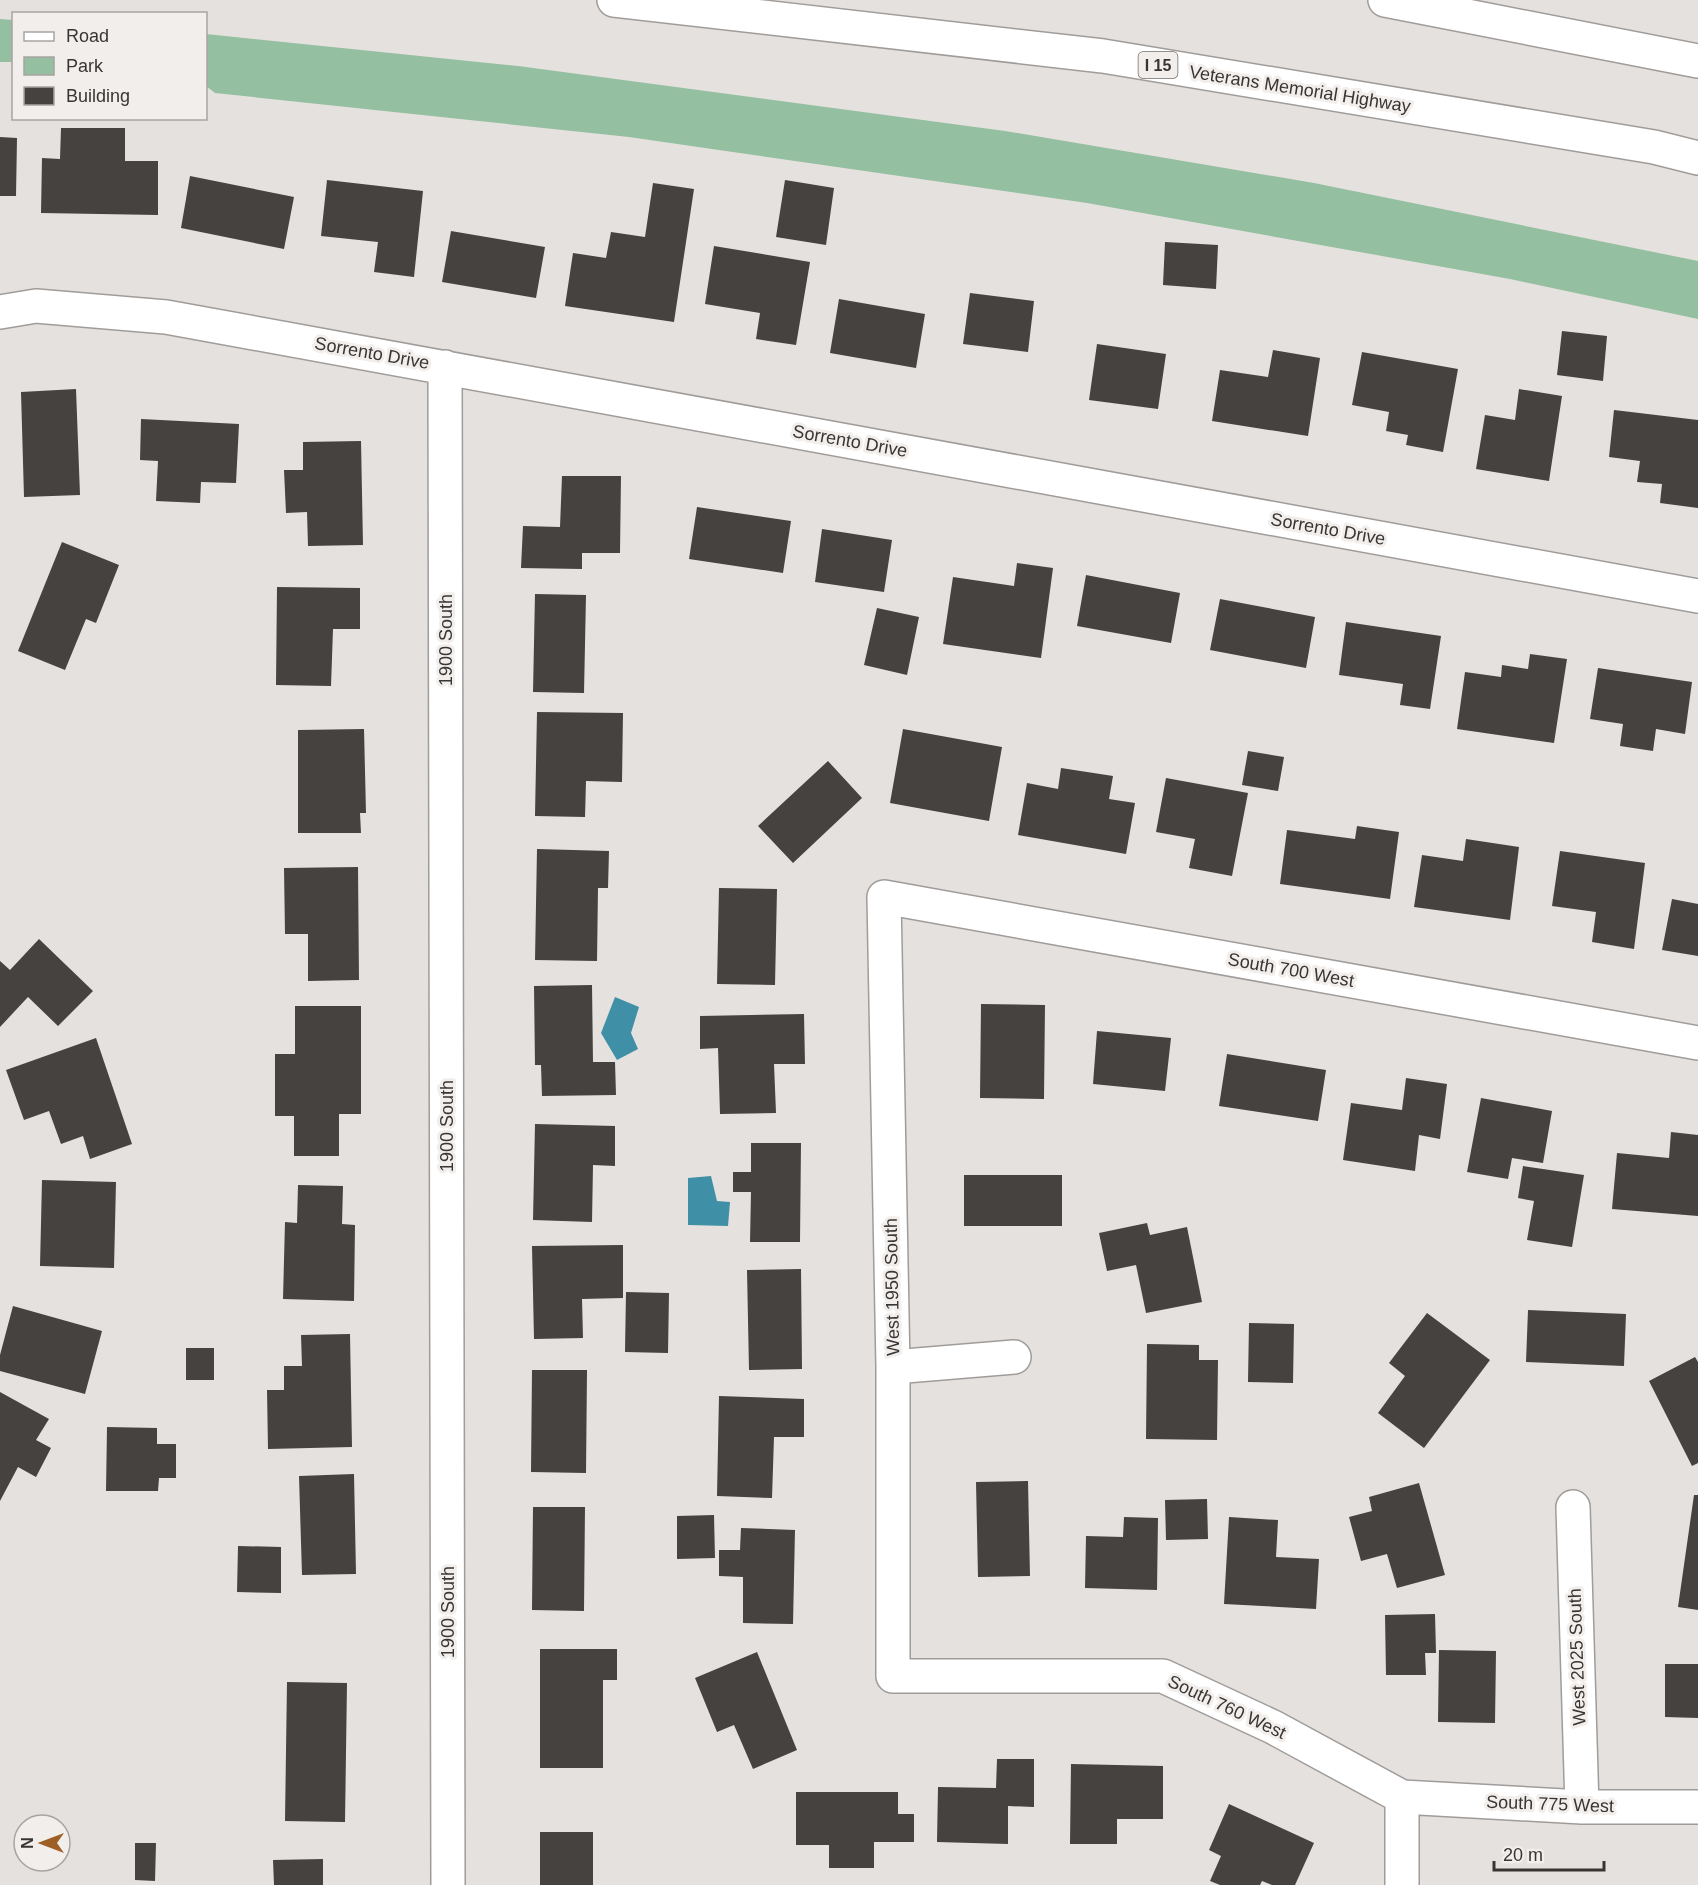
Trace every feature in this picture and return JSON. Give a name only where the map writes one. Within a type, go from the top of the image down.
[{"type":"main road","name":"Veterans Memorial Highway","points":[[614,0],[1103,56],[1654,147],[1698,158]]},
{"type":"main road","points":[[1385,0],[1698,61]]},
{"type":"main road","name":"Sorrento Drive","points":[[0,312],[36,306],[166,316],[1698,597]]},
{"type":"main road","name":"1900 South","points":[[445,367],[448,1885]]},
{"type":"main road","name":"South 700 West","points":[[884,897],[1698,1043]]},
{"type":"main road","name":"West 1950 South","points":[[884,897],[893,1367],[893,1677]]},
{"type":"main road","points":[[893,1367],[1014,1357]]},
{"type":"main road","name":"West 2025 South","points":[[1573,1507],[1582,1807]]},
{"type":"main road","name":"South 760 West","points":[[893,1677],[1163,1677],[1273,1727],[1402,1797]]},
{"type":"main road","points":[[1402,1797],[1402,1885]]},
{"type":"main road","name":"South 775 West","points":[[1402,1797],[1582,1807],[1698,1807]]},
{"type":"green space","points":[[0,19],[12,20],[12,62],[0,62]]},
{"type":"green space","points":[[207,34],[518,66],[1005,131],[1314,183],[1698,261],[1698,319],[1510,279],[1087,203],[629,137],[215,93],[207,87]]},
{"type":"water","points":[[615,997],[639,1007],[631,1033],[638,1049],[617,1060],[601,1033]]},
{"type":"water","points":[[711,1176],[717,1201],[730,1202],[728,1226],[688,1225],[688,1178]]},
{"type":"building","points":[[61,128],[125,128],[125,161],[158,161],[158,215],[41,213],[42,158],[60,159]]},
{"type":"building","points":[[0,137],[17,138],[16,196],[0,196]]},
{"type":"building","points":[[190,176],[294,197],[284,249],[181,228]]},
{"type":"building","points":[[327,180],[423,191],[414,277],[374,272],[378,242],[321,236]]},
{"type":"building","points":[[785,180],[834,188],[826,245],[776,237]]},
{"type":"building","points":[[653,183],[694,189],[674,322],[565,306],[573,253],[606,258],[611,232],[645,237]]},
{"type":"building","points":[[451,231],[545,247],[536,298],[442,282]]},
{"type":"building","points":[[1165,242],[1218,245],[1216,289],[1163,285]]},
{"type":"building","points":[[714,246],[810,262],[796,345],[756,339],[760,313],[705,304]]},
{"type":"building","points":[[970,293],[1034,301],[1028,352],[963,344]]},
{"type":"building","points":[[839,299],[925,314],[916,368],[830,353]]},
{"type":"building","points":[[1562,331],[1607,336],[1603,381],[1557,375]]},
{"type":"building","points":[[1097,344],[1166,354],[1158,409],[1089,400]]},
{"type":"building","points":[[1273,350],[1320,358],[1308,436],[1212,421],[1220,370],[1268,377]]},
{"type":"building","points":[[1362,352],[1458,369],[1443,452],[1406,445],[1408,435],[1386,431],[1389,412],[1352,405]]},
{"type":"building","points":[[76,389],[80,495],[24,497],[21,392]]},
{"type":"building","points":[[1519,389],[1562,396],[1549,481],[1476,469],[1485,415],[1515,420]]},
{"type":"building","points":[[1614,410],[1698,420],[1698,508],[1660,503],[1662,484],[1637,482],[1640,461],[1609,457]]},
{"type":"building","points":[[141,419],[239,424],[236,483],[201,482],[200,503],[156,501],[158,461],[140,460]]},
{"type":"building","points":[[361,441],[363,545],[308,546],[307,512],[286,513],[284,470],[303,470],[303,442]]},
{"type":"building","points":[[562,476],[621,476],[620,553],[582,553],[582,569],[521,568],[523,526],[560,527]]},
{"type":"building","points":[[697,507],[791,521],[783,573],[689,559]]},
{"type":"building","points":[[822,529],[892,540],[884,592],[815,582]]},
{"type":"building","points":[[62,542],[119,565],[96,623],[86,619],[65,670],[18,651]]},
{"type":"building","points":[[1017,563],[1053,568],[1041,658],[943,644],[953,577],[1014,586]]},
{"type":"building","points":[[1086,575],[1180,593],[1171,643],[1077,626]]},
{"type":"building","points":[[277,587],[360,588],[360,629],[333,629],[331,686],[276,685]]},
{"type":"building","points":[[535,594],[586,595],[584,693],[533,692]]},
{"type":"building","points":[[1220,599],[1315,617],[1306,668],[1210,650]]},
{"type":"building","points":[[877,608],[919,617],[907,675],[864,665]]},
{"type":"building","points":[[1346,622],[1441,636],[1430,709],[1400,705],[1403,684],[1339,675]]},
{"type":"building","points":[[1530,654],[1567,659],[1554,743],[1457,729],[1465,672],[1501,677],[1502,665],[1528,669]]},
{"type":"building","points":[[1598,668],[1692,682],[1685,734],[1656,729],[1653,751],[1620,746],[1623,724],[1590,719]]},
{"type":"building","points":[[537,712],[623,713],[622,782],[586,781],[585,817],[535,816]]},
{"type":"building","points":[[364,729],[366,813],[360,813],[361,833],[298,833],[298,730]]},
{"type":"building","points":[[903,729],[1002,747],[989,821],[890,803]]},
{"type":"building","points":[[1248,751],[1284,757],[1278,791],[1242,785]]},
{"type":"building","points":[[828,761],[862,798],[793,863],[758,826]]},
{"type":"building","points":[[1061,768],[1113,776],[1109,799],[1135,803],[1126,854],[1018,835],[1027,783],[1058,789]]},
{"type":"building","points":[[1166,778],[1248,793],[1232,876],[1189,868],[1195,839],[1156,832]]},
{"type":"building","points":[[1357,826],[1399,832],[1390,899],[1280,884],[1287,830],[1355,839]]},
{"type":"building","points":[[1466,839],[1519,847],[1510,920],[1414,907],[1422,855],[1463,861]]},
{"type":"building","points":[[537,849],[609,851],[608,888],[598,888],[597,961],[535,960]]},
{"type":"building","points":[[1560,851],[1645,863],[1634,949],[1592,942],[1596,912],[1552,906]]},
{"type":"building","points":[[358,867],[359,980],[308,981],[308,934],[285,934],[284,868]]},
{"type":"building","points":[[719,888],[777,889],[775,985],[717,984]]},
{"type":"building","points":[[1672,899],[1698,904],[1698,956],[1662,950]]},
{"type":"building","points":[[39,939],[93,991],[58,1026],[28,997],[0,1027],[0,961],[10,970]]},
{"type":"building","points":[[592,985],[593,1062],[615,1062],[616,1095],[542,1096],[541,1065],[535,1065],[534,986]]},
{"type":"building","points":[[981,1004],[1045,1005],[1044,1099],[980,1098]]},
{"type":"building","points":[[295,1006],[361,1006],[361,1114],[339,1114],[339,1156],[294,1156],[294,1116],[275,1116],[275,1054],[295,1054]]},
{"type":"building","points":[[804,1014],[805,1064],[774,1064],[776,1113],[720,1114],[718,1048],[700,1049],[700,1016]]},
{"type":"building","points":[[1097,1031],[1171,1038],[1165,1091],[1093,1084]]},
{"type":"building","points":[[96,1038],[132,1144],[90,1159],[83,1136],[61,1144],[49,1111],[24,1120],[6,1070]]},
{"type":"building","points":[[1227,1054],[1326,1070],[1318,1121],[1219,1106]]},
{"type":"building","points":[[1406,1078],[1447,1084],[1440,1139],[1419,1135],[1415,1171],[1343,1160],[1351,1103],[1402,1110]]},
{"type":"building","points":[[1481,1098],[1552,1111],[1543,1163],[1512,1158],[1508,1179],[1467,1172]]},
{"type":"building","points":[[535,1124],[615,1126],[615,1166],[593,1165],[592,1222],[533,1220]]},
{"type":"building","points":[[1671,1132],[1698,1135],[1698,1216],[1612,1209],[1617,1153],[1669,1158]]},
{"type":"building","points":[[751,1143],[801,1143],[800,1242],[750,1242],[751,1192],[733,1192],[733,1172],[751,1172]]},
{"type":"building","points":[[1523,1166],[1584,1175],[1572,1247],[1527,1240],[1534,1201],[1518,1198]]},
{"type":"building","points":[[964,1175],[1062,1175],[1062,1226],[964,1226]]},
{"type":"building","points":[[42,1180],[116,1182],[114,1268],[40,1266]]},
{"type":"building","points":[[298,1185],[343,1186],[342,1224],[355,1225],[354,1301],[283,1299],[285,1222],[297,1223]]},
{"type":"building","points":[[1147,1223],[1150,1235],[1187,1227],[1202,1302],[1146,1313],[1136,1265],[1107,1271],[1099,1233]]},
{"type":"building","points":[[623,1245],[623,1298],[582,1299],[583,1338],[534,1339],[532,1246]]},
{"type":"building","points":[[801,1269],[802,1369],[749,1370],[747,1270]]},
{"type":"building","points":[[626,1292],[669,1293],[668,1353],[625,1352]]},
{"type":"building","points":[[13,1306],[102,1331],[85,1394],[0,1371],[0,1355]]},
{"type":"building","points":[[1528,1310],[1626,1314],[1624,1366],[1526,1362]]},
{"type":"building","points":[[1427,1313],[1490,1360],[1424,1448],[1378,1413],[1405,1376],[1389,1363]]},
{"type":"building","points":[[1249,1323],[1294,1324],[1293,1383],[1248,1382]]},
{"type":"building","points":[[350,1334],[352,1447],[268,1449],[267,1390],[284,1390],[284,1366],[302,1366],[301,1335]]},
{"type":"building","points":[[1147,1344],[1199,1345],[1199,1360],[1218,1360],[1217,1440],[1146,1439]]},
{"type":"building","points":[[186,1348],[214,1348],[214,1380],[186,1380]]},
{"type":"building","points":[[1695,1357],[1698,1362],[1698,1463],[1692,1466],[1649,1381]]},
{"type":"building","points":[[532,1370],[587,1370],[586,1473],[531,1472]]},
{"type":"building","points":[[0,1392],[49,1419],[36,1440],[51,1448],[36,1477],[18,1467],[0,1501]]},
{"type":"building","points":[[719,1396],[804,1399],[804,1437],[774,1437],[772,1498],[717,1496]]},
{"type":"building","points":[[107,1427],[157,1428],[157,1444],[176,1444],[176,1478],[159,1478],[158,1491],[106,1491]]},
{"type":"building","points":[[354,1474],[356,1574],[302,1575],[299,1476]]},
{"type":"building","points":[[1028,1481],[1030,1576],[978,1577],[976,1482]]},
{"type":"building","points":[[1419,1483],[1445,1575],[1397,1588],[1387,1554],[1361,1561],[1349,1517],[1372,1511],[1369,1497]]},
{"type":"building","points":[[1694,1495],[1698,1495],[1698,1610],[1678,1607]]},
{"type":"building","points":[[1207,1499],[1208,1539],[1166,1540],[1165,1500]]},
{"type":"building","points":[[533,1507],[585,1507],[584,1611],[532,1610]]},
{"type":"building","points":[[714,1515],[715,1558],[677,1559],[677,1516]]},
{"type":"building","points":[[1124,1517],[1158,1518],[1157,1590],[1085,1588],[1086,1536],[1123,1537]]},
{"type":"building","points":[[1229,1517],[1278,1520],[1276,1557],[1319,1559],[1316,1609],[1224,1604]]},
{"type":"building","points":[[741,1528],[795,1530],[793,1624],[743,1623],[743,1577],[719,1576],[719,1550],[740,1550]]},
{"type":"building","points":[[238,1546],[281,1547],[281,1593],[237,1592]]},
{"type":"building","points":[[1435,1614],[1436,1653],[1425,1653],[1426,1675],[1386,1675],[1385,1615]]},
{"type":"building","points":[[540,1649],[617,1649],[617,1680],[603,1680],[603,1768],[540,1768]]},
{"type":"building","points":[[1439,1650],[1496,1651],[1495,1723],[1438,1722]]},
{"type":"building","points":[[757,1652],[797,1750],[753,1769],[734,1725],[717,1732],[695,1678]]},
{"type":"building","points":[[1665,1664],[1698,1664],[1698,1718],[1665,1717]]},
{"type":"building","points":[[287,1682],[347,1683],[345,1822],[285,1821]]},
{"type":"building","points":[[997,1759],[1034,1759],[1034,1807],[1008,1806],[1008,1844],[937,1842],[938,1787],[996,1788]]},
{"type":"building","points":[[1071,1764],[1163,1766],[1163,1819],[1117,1819],[1117,1844],[1070,1844]]},
{"type":"building","points":[[796,1792],[898,1792],[898,1814],[914,1814],[914,1842],[874,1842],[874,1868],[829,1868],[829,1845],[796,1845]]},
{"type":"building","points":[[1229,1804],[1314,1843],[1295,1885],[1272,1885],[1262,1881],[1260,1885],[1220,1885],[1210,1881],[1221,1856],[1209,1850]]},
{"type":"building","points":[[540,1832],[593,1832],[593,1885],[540,1885]]},
{"type":"building","points":[[135,1843],[156,1843],[155,1881],[135,1880]]},
{"type":"building","points":[[323,1859],[323,1885],[274,1885],[273,1860]]}]
